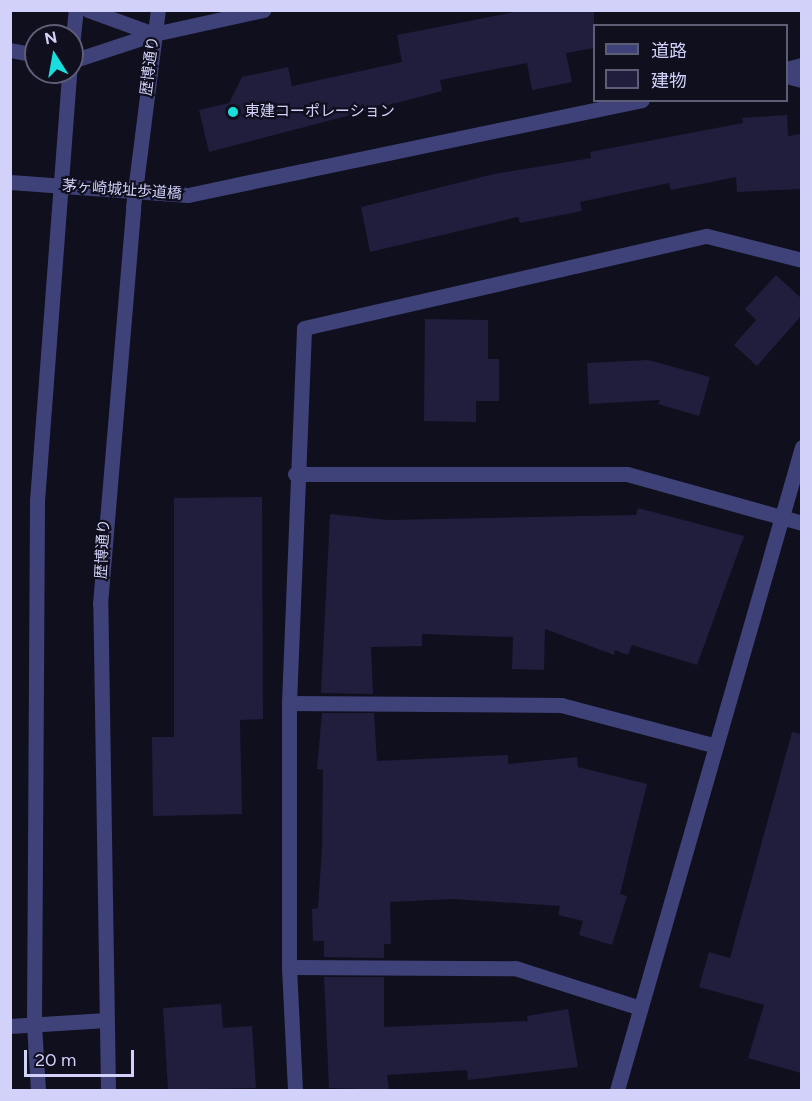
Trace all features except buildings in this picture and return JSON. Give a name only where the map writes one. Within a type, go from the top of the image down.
[{"type":"street","points":[[88,10],[154,34]]},
{"type":"street","name":"歴博通り","points":[[108,1090],[102,547],[158,10]]},
{"type":"street","points":[[84,57],[154,34],[263,10]]},
{"type":"street","points":[[38,1090],[34,1025],[37,501],[68,84]]},
{"type":"street","name":"茅ヶ崎城址歩道橋","points":[[10,182],[188,195],[632,102]]},
{"type":"street","points":[[295,1090],[289,967],[289,703],[295,474],[304,328],[707,236],[801,260]]},
{"type":"street","points":[[617,1090],[637,1007],[801,447]]},
{"type":"street","points":[[295,474],[627,474],[801,523]]},
{"type":"street","points":[[289,703],[561,705],[712,745]]},
{"type":"street","points":[[289,967],[515,968],[637,1007]]},
{"type":"street","points":[[10,1026],[106,1020]]},
{"type":"place","name":"東建コーポレーション","points":[[233,112]]}]
